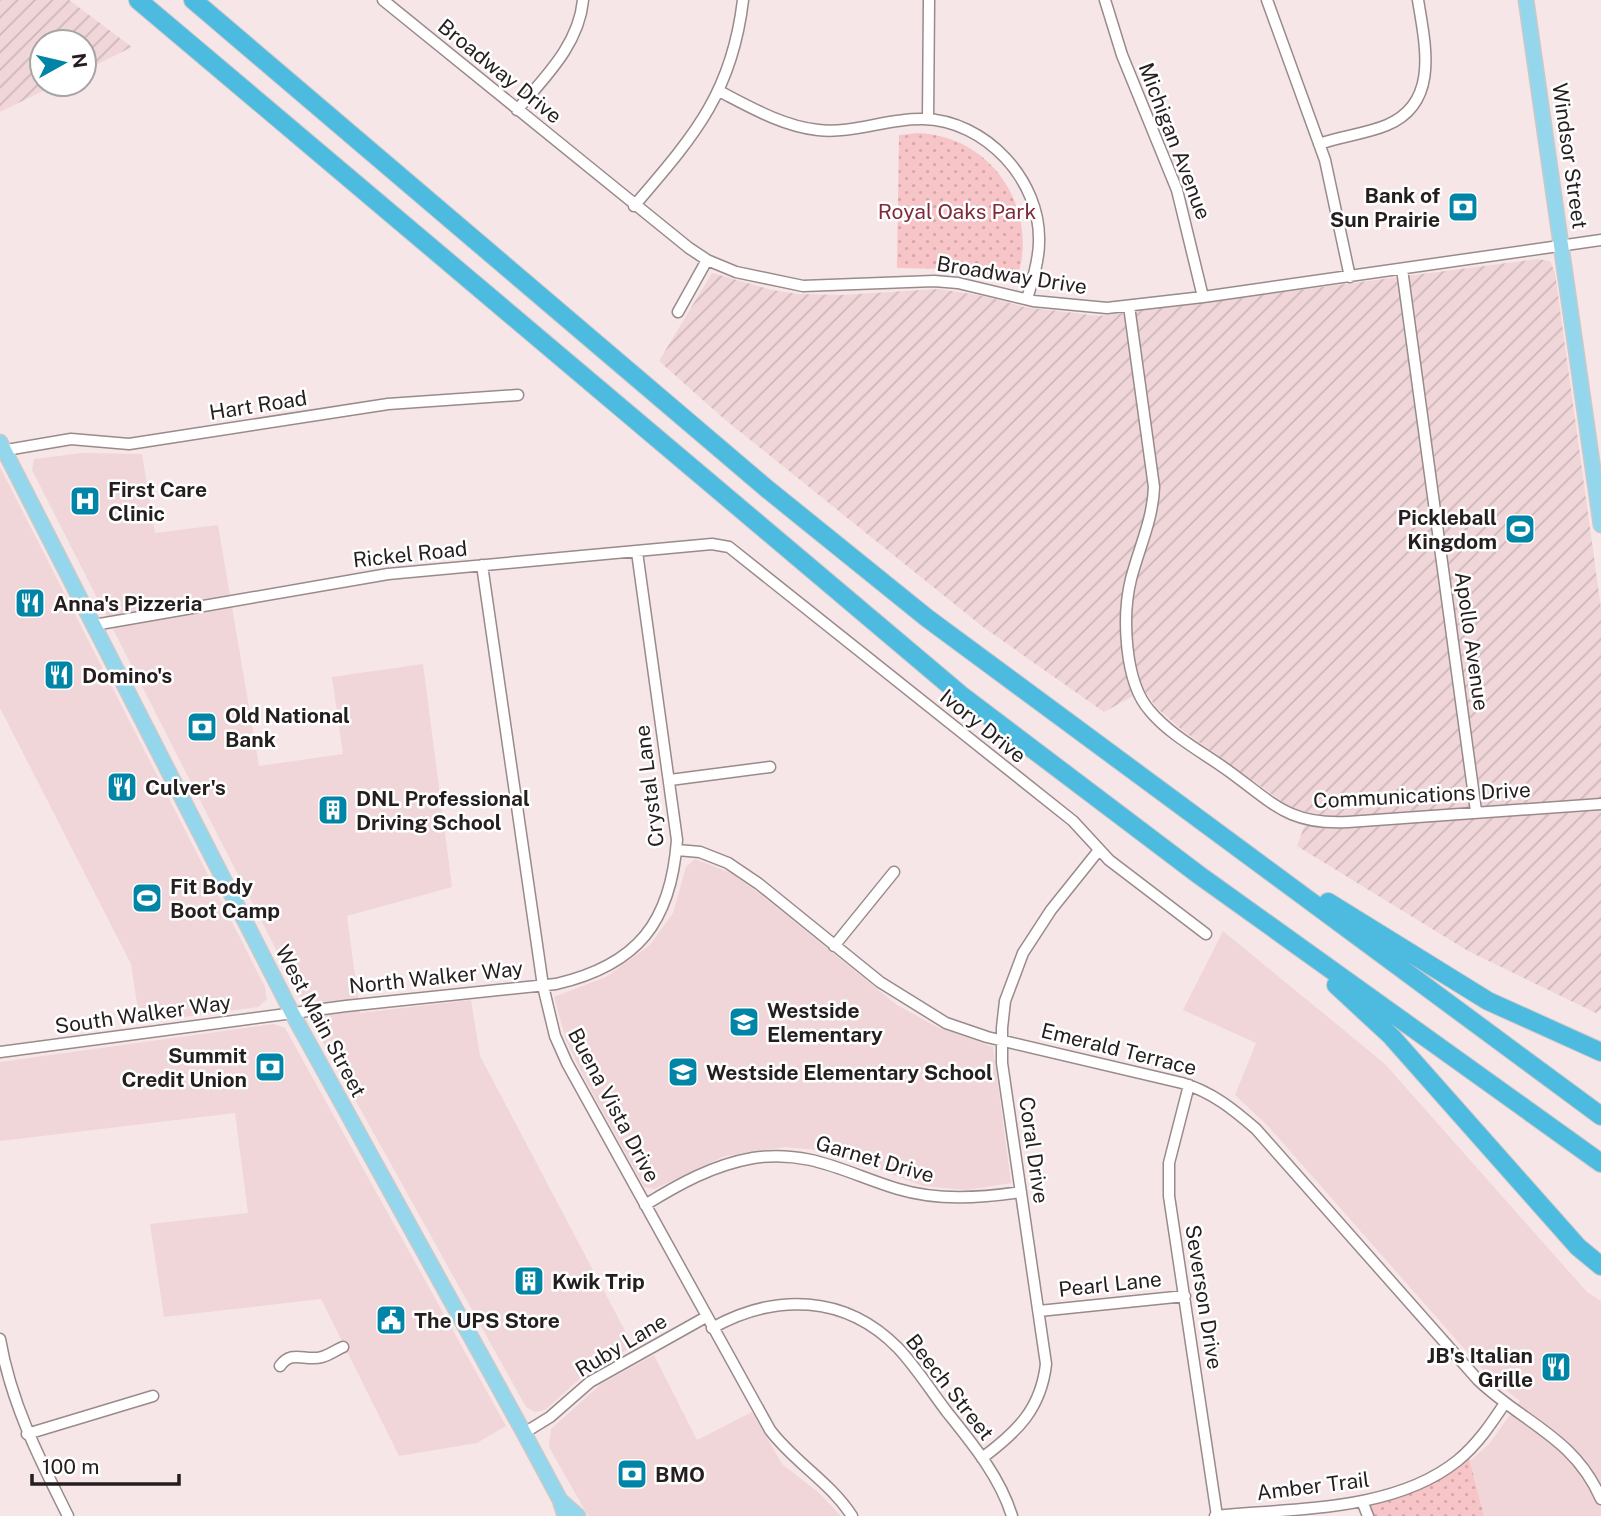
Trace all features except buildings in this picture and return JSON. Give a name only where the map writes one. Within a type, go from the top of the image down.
[{"type":"highway","points":[[138,0],[961,695],[1231,898],[1601,1163]]},
{"type":"highway","points":[[193,0],[766,488],[927,618],[1144,781],[1601,1116]]},
{"type":"highway","points":[[1144,781],[1394,946],[1488,1001],[1601,1052]]},
{"type":"highway","points":[[1231,898],[1349,995],[1391,1037],[1578,1247],[1601,1266]]},
{"type":"main road","name":"Windsor Street","points":[[1526,0],[1601,525]]},
{"type":"main road","name":"West Main Street","points":[[1,447],[292,1013],[561,1500],[565,1516]]},
{"type":"main road","name":"West Main Street","points":[[561,1500],[578,1516]]},
{"type":"street","name":"Broadway Drive","points":[[383,0],[634,206],[707,260],[760,279],[803,286],[934,281],[958,283],[1027,299],[1081,307],[1129,306],[1203,298],[1601,240]]},
{"type":"street","points":[[517,110],[567,48],[577,26],[583,0]]},
{"type":"street","points":[[634,206],[698,130],[719,91],[736,46],[743,0]]},
{"type":"street","points":[[928,119],[929,0]]},
{"type":"street","name":"Michigan Avenue","points":[[1105,0],[1122,55],[1177,190],[1203,298]]},
{"type":"street","points":[[1267,0],[1319,144],[1335,197],[1350,276]]},
{"type":"street","points":[[1319,144],[1387,125],[1400,118],[1414,104],[1428,69],[1418,0]]},
{"type":"street","points":[[719,91],[771,116],[817,130],[846,131],[911,119],[928,119],[957,125],[977,135],[1002,154],[1017,173],[1034,206],[1040,243],[1027,299]]},
{"type":"street","points":[[678,312],[707,260]]},
{"type":"street","name":"Apollo Avenue","points":[[1402,269],[1476,811]]},
{"type":"street","name":"Communications Drive","points":[[1129,306],[1154,487],[1152,516],[1140,544],[1126,606],[1129,652],[1139,696],[1161,722],[1300,820],[1319,824],[1601,803]]},
{"type":"street","name":"Hart Road","points":[[1,447],[71,439],[129,444],[388,404],[518,395]]},
{"type":"street","name":"Rickel Road","points":[[94,625],[388,574],[712,544],[734,549]]},
{"type":"street","name":"Ivory Drive","points":[[734,549],[1073,821],[1099,850],[1206,934]]},
{"type":"street","name":"Crystal Lane","points":[[543,986],[584,977],[631,951],[664,909],[672,886],[677,850],[670,780],[637,552]]},
{"type":"street","name":"Buena Vista Drive","points":[[482,565],[543,986],[552,1026],[567,1063],[769,1430],[793,1458],[831,1489],[852,1516]]},
{"type":"street","points":[[670,780],[769,766]]},
{"type":"street","name":"Emerald Terrace","points":[[677,850],[700,852],[728,863],[913,1005],[946,1023],[1002,1040],[1189,1085],[1205,1090],[1229,1106],[1256,1129],[1478,1380],[1505,1403],[1557,1438],[1584,1469],[1601,1499]]},
{"type":"street","name":"Coral Drive","points":[[982,1458],[1018,1429],[1034,1409],[1044,1385],[1046,1364],[1002,1063],[1005,1001],[1023,953],[1051,910],[1099,850]]},
{"type":"street","points":[[834,946],[894,872]]},
{"type":"street","name":"North Walker Way","points":[[292,1013],[543,986]]},
{"type":"street","name":"South Walker Way","points":[[0,1052],[292,1013]]},
{"type":"street","name":"Severson Drive","points":[[1189,1085],[1176,1128],[1168,1176],[1216,1516]]},
{"type":"street","name":"Garnet Drive","points":[[645,1205],[702,1173],[730,1163],[785,1157],[827,1163],[899,1189],[942,1197],[1021,1192]]},
{"type":"street","name":"Pearl Lane","points":[[1039,1311],[1185,1296]]},
{"type":"street","name":"Beech Street","points":[[712,1328],[734,1315],[769,1304],[824,1306],[852,1315],[898,1348],[982,1458],[1012,1516]]},
{"type":"street","name":"Ruby Lane","points":[[524,1433],[550,1417],[590,1382],[706,1317]]},
{"type":"street","points":[[0,1339],[10,1384],[27,1434],[68,1516]]},
{"type":"street","points":[[280,1366],[284,1360],[298,1355],[321,1357],[343,1347]]},
{"type":"street","points":[[27,1434],[153,1396]]},
{"type":"street","name":"Amber Trail","points":[[1216,1516],[1377,1499],[1415,1485],[1458,1460],[1485,1432],[1505,1403]]},
{"type":"street","points":[[1362,1501],[1368,1516]]},
{"type":"shaded area","points":[[0,0],[69,0],[132,47],[98,64],[98,28],[28,28],[28,98],[0,112]]},
{"type":"shaded area","points":[[1538,259],[1550,261],[1555,273],[1601,608],[1601,1009],[1596,1013],[1468,951],[1297,846],[1308,816],[1284,803],[1182,730],[1156,707],[1144,690],[1104,712],[983,627],[723,418],[659,361],[712,273],[772,290],[798,294],[841,295],[939,289],[984,296],[1024,307],[1099,316]]},
{"type":"shaded area","points":[[82,453],[142,454],[155,533],[218,525],[259,766],[343,754],[332,677],[423,664],[452,887],[347,916],[360,1013],[471,1000],[480,1056],[633,1346],[583,1376],[545,1410],[535,1412],[526,1407],[323,1042],[32,470],[34,459]]},
{"type":"shaded area","points":[[0,467],[265,987],[267,999],[258,1007],[140,1023],[131,964],[0,708]]},
{"type":"shaded area","name":"Westside Elementary","points":[[695,859],[731,873],[755,890],[897,1005],[937,1027],[993,1047],[1011,1183],[966,1190],[923,1186],[849,1158],[817,1150],[785,1147],[725,1156],[654,1189],[644,1187],[566,1040],[554,997],[606,977],[650,945],[673,913],[686,867]]},
{"type":"shaded area","points":[[1223,931],[1385,1064],[1587,1292],[1601,1301],[1601,1516],[1484,1516],[1470,1461],[1489,1444],[1520,1401],[1489,1377],[1268,1126],[1235,1095],[1256,1043],[1183,1010]]},
{"type":"shaded area","points":[[274,1024],[285,1028],[506,1426],[477,1443],[399,1456],[321,1299],[164,1317],[150,1224],[248,1213],[235,1113],[0,1141],[0,1062]]},
{"type":"shaded area","points":[[654,1355],[697,1440],[752,1412],[782,1464],[819,1493],[841,1516],[588,1516],[549,1447],[551,1429],[601,1384]]},
{"type":"green space","name":"Royal Oaks Park","points":[[918,133],[945,137],[969,148],[989,163],[1005,182],[1016,205],[1022,229],[1022,255],[1016,281],[959,269],[897,268],[899,135]]},
{"type":"green space","points":[[1467,1450],[1484,1516],[1368,1516],[1362,1501],[1415,1485]]},
{"type":"place","name":"Bank of Sun Prairie","points":[[1463,207]]},
{"type":"place","name":"First Care Clinic","points":[[85,501]]},
{"type":"place","name":"Pickleball Kingdom","points":[[1520,529]]},
{"type":"place","name":"Anna's Pizzeria","points":[[30,603]]},
{"type":"place","name":"Domino's","points":[[59,675]]},
{"type":"place","name":"Old National Bank","points":[[202,727]]},
{"type":"place","name":"Culver's","points":[[122,787]]},
{"type":"place","name":"DNL Professional Driving School","points":[[333,810]]},
{"type":"place","name":"Fit Body Boot Camp","points":[[147,898]]},
{"type":"place","name":"Westside Elementary","points":[[744,1022]]},
{"type":"place","name":"Summit Credit Union","points":[[270,1067]]},
{"type":"place","name":"Westside Elementary School","points":[[683,1072]]},
{"type":"place","name":"Kwik Trip","points":[[529,1281]]},
{"type":"place","name":"The UPS Store","points":[[391,1320]]},
{"type":"place","name":"JB's Italian Grille","points":[[1556,1367]]},
{"type":"place","name":"BMO","points":[[632,1474]]}]
